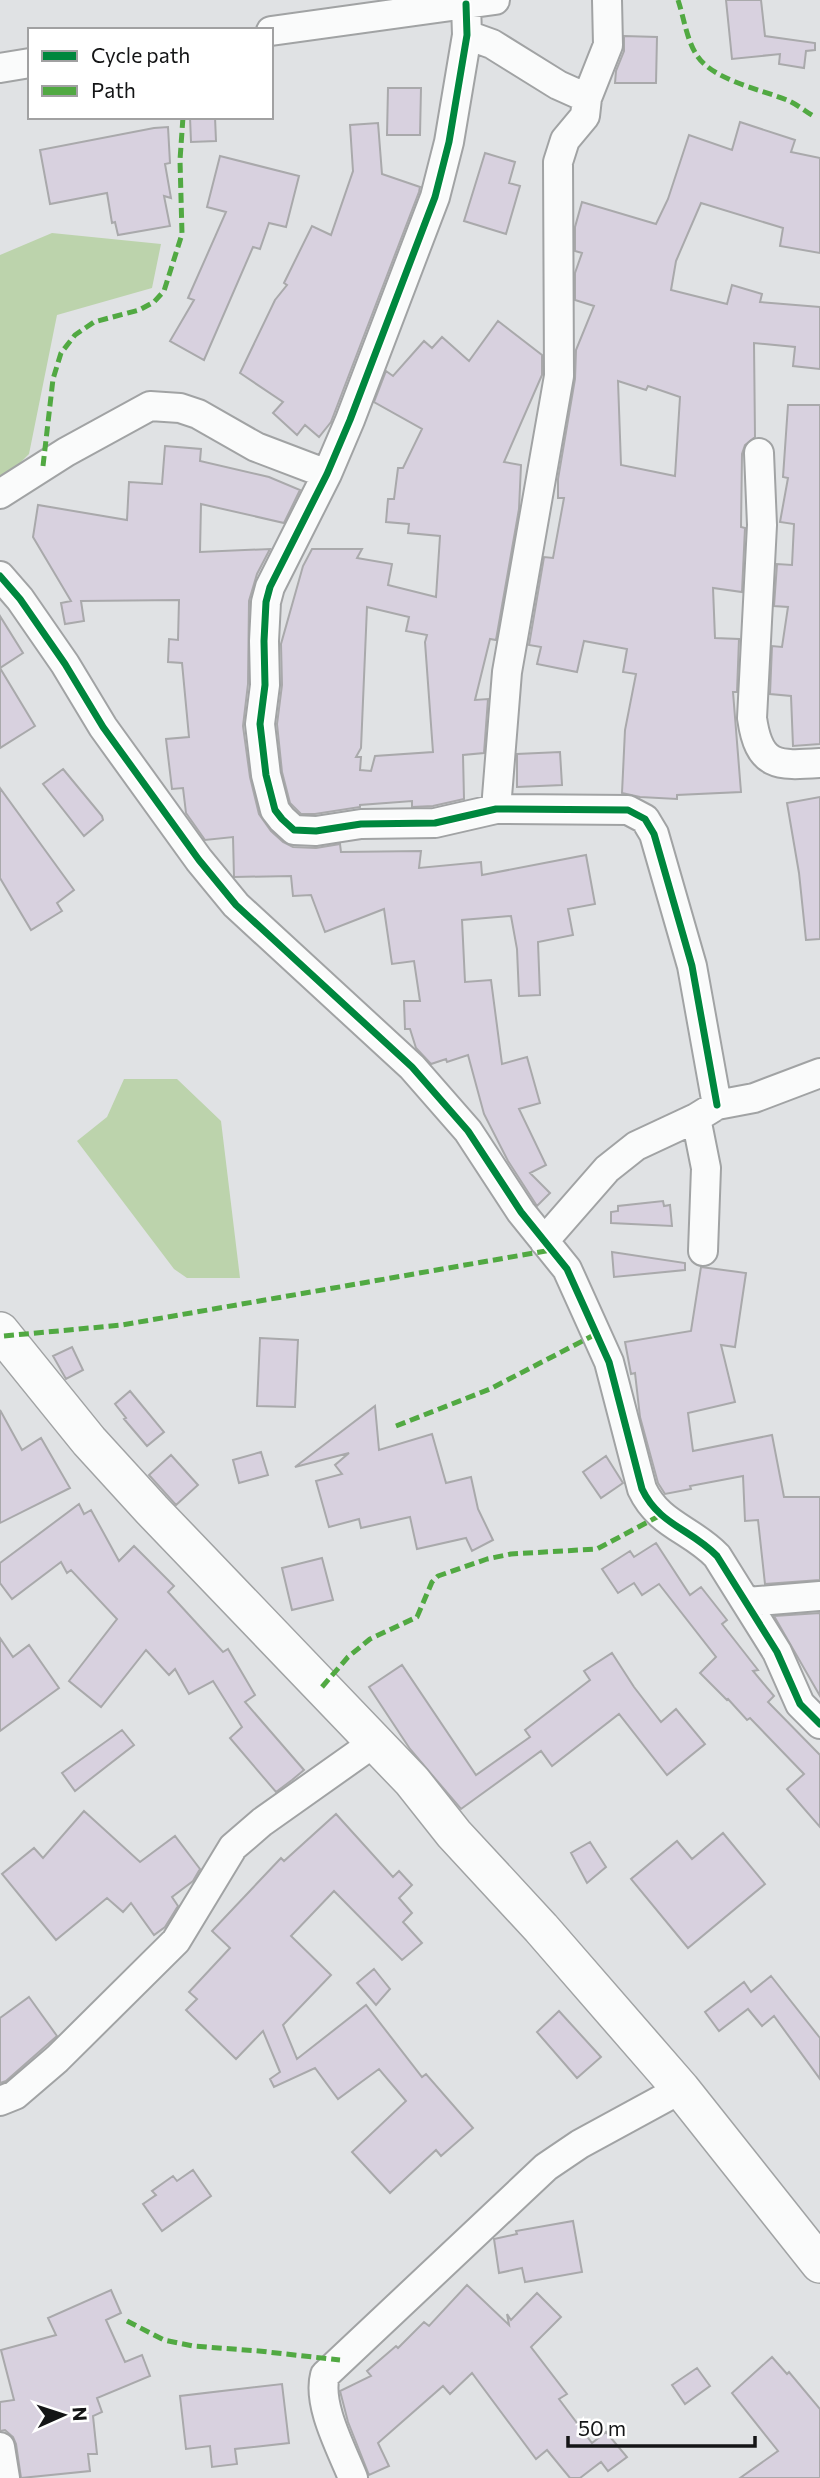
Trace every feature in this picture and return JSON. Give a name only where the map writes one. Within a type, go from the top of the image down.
[{"type":"street","points":[[273,31],[495,0]]},
{"type":"street","points":[[496,809],[507,671],[559,376],[558,162],[565,140],[585,116],[587,98],[608,45],[607,0]]},
{"type":"street","points":[[466,4],[467,35],[449,142],[435,197],[379,348],[327,474],[274,575],[266,602],[265,685],[260,724],[266,775],[275,810],[295,830],[316,831],[361,824],[435,823],[496,809],[628,810],[645,819],[654,834],[692,967],[706,1111],[703,1251]]},
{"type":"street","points":[[467,35],[492,44],[558,85],[587,98]]},
{"type":"street","points":[[0,68],[28,63]]},
{"type":"street","points":[[0,494],[66,452],[150,406],[180,408],[198,414],[256,447],[327,474]]},
{"type":"street","points":[[759,453],[762,526],[752,718],[754,734],[762,750],[779,764],[820,763]]},
{"type":"street","points":[[0,576],[20,599],[65,664],[103,727],[199,860],[236,905],[412,1067],[468,1131],[521,1212],[567,1269],[608,1362],[633,1446],[642,1489],[649,1502],[659,1516],[711,1550],[777,1652],[800,1704],[820,1724]]},
{"type":"street","points":[[544,1241],[607,1169],[636,1146],[706,1111],[754,1098],[820,1073]]},
{"type":"street","points":[[0,1331],[89,1441],[375,1742],[681,2089],[820,2264]]},
{"type":"street","points":[[747,1602],[820,1596]]},
{"type":"street","points":[[0,2101],[15,2095],[58,2059],[176,1941],[233,1847],[262,1822],[375,1742]]},
{"type":"street","points":[[353,2478],[328,2415],[322,2385],[325,2375],[546,2167],[580,2144],[681,2089]]},
{"type":"street","points":[[0,2447],[5,2478]]},
{"type":"green space","points":[[52,233],[161,244],[152,288],[57,315],[29,454],[0,483],[0,255]]},
{"type":"green space","points":[[124,1079],[177,1079],[221,1121],[240,1278],[187,1278],[174,1269],[77,1141],[107,1117]]},
{"type":"building","points":[[726,0],[761,0],[765,36],[815,43],[815,50],[806,51],[804,68],[779,64],[780,54],[732,59]]},
{"type":"building","points":[[624,36],[657,37],[656,83],[615,83],[616,71],[624,51]]},
{"type":"building","points":[[388,88],[421,88],[420,135],[387,135]]},
{"type":"building","points":[[190,119],[215,119],[216,141],[191,142]]},
{"type":"building","points":[[740,122],[795,140],[791,152],[820,158],[820,253],[780,246],[783,228],[701,203],[676,261],[671,290],[727,304],[732,285],[762,294],[760,302],[820,307],[820,369],[793,366],[795,347],[754,343],[755,437],[745,445],[742,454],[741,527],[745,528],[742,592],[713,588],[715,638],[739,639],[737,692],[733,692],[741,792],[677,795],[677,799],[640,797],[622,793],[625,730],[636,674],[623,672],[627,649],[584,641],[577,672],[537,664],[541,647],[529,645],[544,557],[553,558],[564,498],[558,498],[558,479],[575,379],[576,350],[594,306],[575,300],[575,273],[582,253],[575,251],[575,227],[582,202],[656,224],[668,199],[689,135],[732,150]],"holes":[[[618,381],[646,390],[648,386],[680,397],[675,476],[621,465]]]},
{"type":"building","points":[[378,123],[382,174],[420,187],[419,192],[331,422],[319,437],[305,425],[297,435],[273,413],[283,402],[240,373],[275,300],[287,285],[284,283],[312,226],[331,235],[353,171],[350,125]]},
{"type":"building","points":[[168,127],[170,163],[165,164],[171,198],[164,196],[170,226],[118,235],[115,222],[112,223],[107,193],[50,204],[40,150]]},
{"type":"building","points":[[485,153],[515,162],[509,183],[520,186],[506,234],[464,221]]},
{"type":"building","points":[[220,156],[299,176],[286,227],[269,223],[260,249],[253,247],[204,360],[170,341],[194,300],[188,298],[226,212],[207,207]]},
{"type":"building","points":[[498,321],[542,355],[542,375],[504,462],[521,465],[519,509],[496,640],[490,639],[475,700],[488,699],[484,753],[463,755],[464,799],[433,806],[412,807],[412,801],[301,814],[290,803],[282,772],[277,724],[282,685],[281,644],[303,566],[312,549],[362,549],[357,558],[392,564],[388,585],[436,597],[440,536],[408,533],[409,524],[386,522],[388,499],[394,499],[398,468],[403,468],[422,429],[374,402],[386,371],[393,376],[424,341],[432,348],[442,337],[469,361]],"holes":[[[367,607],[409,617],[406,631],[427,635],[425,642],[433,752],[375,756],[371,771],[360,770],[361,757],[356,757],[361,748]]]},
{"type":"building","points":[[788,405],[820,405],[820,744],[793,746],[791,696],[770,694],[772,646],[782,647],[788,607],[774,606],[777,564],[792,565],[794,524],[780,522],[788,478],[783,477]]},
{"type":"building","points":[[165,446],[201,449],[200,461],[269,477],[300,490],[284,523],[201,504],[200,552],[270,549],[257,574],[249,601],[248,684],[243,726],[250,777],[259,814],[271,831],[293,847],[316,848],[340,844],[341,852],[421,851],[419,868],[481,862],[482,875],[586,855],[595,904],[568,909],[573,935],[538,942],[540,995],[519,996],[517,949],[511,916],[462,920],[465,982],[491,980],[502,1064],[527,1057],[540,1103],[519,1109],[546,1165],[530,1173],[550,1193],[537,1206],[508,1161],[484,1114],[468,1055],[431,1064],[416,1048],[410,1029],[405,1029],[404,1001],[420,1001],[414,961],[392,964],[384,909],[325,932],[311,895],[293,896],[291,876],[234,877],[233,837],[205,840],[186,813],[183,788],[172,789],[166,739],[189,737],[182,663],[168,662],[169,639],[178,640],[179,600],[81,601],[84,621],[65,624],[61,603],[71,601],[33,537],[38,505],[127,520],[129,482],[162,484]]},
{"type":"building","points":[[0,616],[23,653],[0,668]]},
{"type":"building","points":[[0,668],[35,726],[0,748]]},
{"type":"building","points":[[560,752],[562,785],[517,787],[517,754]]},
{"type":"building","points":[[63,769],[102,816],[103,820],[84,836],[43,784]]},
{"type":"building","points":[[0,788],[74,890],[57,903],[62,911],[31,930],[0,878]]},
{"type":"building","points":[[820,797],[820,939],[806,940],[799,873],[787,803]]},
{"type":"building","points":[[663,1201],[664,1206],[670,1205],[672,1226],[611,1223],[611,1212],[618,1211],[618,1206]]},
{"type":"building","points":[[612,1252],[685,1263],[685,1270],[614,1277]]},
{"type":"building","points":[[701,1267],[746,1273],[735,1347],[721,1345],[735,1402],[688,1413],[693,1451],[772,1435],[784,1497],[820,1497],[820,1580],[765,1584],[758,1520],[745,1521],[743,1476],[690,1486],[691,1489],[665,1494],[658,1483],[640,1417],[635,1373],[631,1374],[625,1342],[691,1331]]},
{"type":"building","points":[[260,1338],[298,1340],[295,1407],[257,1406]]},
{"type":"building","points":[[72,1347],[83,1370],[66,1379],[53,1356]]},
{"type":"building","points":[[130,1391],[164,1432],[147,1446],[115,1404]]},
{"type":"building","points":[[375,1406],[379,1450],[432,1434],[446,1483],[471,1477],[478,1509],[493,1540],[472,1551],[466,1538],[417,1549],[410,1517],[361,1528],[359,1519],[329,1527],[316,1481],[342,1474],[335,1465],[349,1453],[295,1467]]},
{"type":"building","points":[[0,1410],[22,1450],[41,1438],[70,1488],[0,1523]]},
{"type":"building","points":[[261,1452],[268,1475],[239,1483],[233,1460]]},
{"type":"building","points":[[171,1455],[198,1485],[176,1505],[149,1475]]},
{"type":"building","points":[[606,1456],[623,1483],[601,1498],[583,1472]]},
{"type":"building","points":[[79,1504],[84,1514],[91,1510],[119,1561],[134,1546],[174,1586],[168,1592],[223,1652],[228,1649],[255,1695],[245,1702],[304,1770],[276,1792],[230,1738],[242,1727],[213,1681],[189,1694],[175,1669],[169,1675],[146,1650],[101,1707],[69,1681],[117,1619],[71,1570],[67,1573],[61,1562],[12,1599],[0,1583],[0,1563]]},
{"type":"building","points":[[656,1543],[690,1595],[701,1587],[727,1620],[722,1624],[758,1670],[753,1671],[774,1696],[768,1702],[820,1755],[820,1827],[787,1789],[804,1774],[750,1718],[747,1720],[700,1673],[716,1657],[659,1584],[642,1595],[634,1583],[618,1593],[602,1569],[630,1551],[634,1557]]},
{"type":"building","points":[[322,1558],[333,1600],[292,1610],[282,1568]]},
{"type":"building","points":[[820,1613],[820,1696],[774,1616]]},
{"type":"building","points":[[0,1638],[13,1657],[29,1645],[59,1688],[0,1731]]},
{"type":"building","points":[[612,1653],[661,1722],[676,1709],[705,1744],[667,1775],[619,1714],[552,1766],[541,1751],[461,1809],[410,1749],[369,1687],[402,1665],[476,1775],[530,1737],[525,1730],[590,1680],[584,1671]]},
{"type":"building","points":[[122,1730],[134,1745],[75,1791],[62,1773]]},
{"type":"building","points":[[84,1811],[140,1862],[175,1836],[200,1869],[193,1881],[172,1897],[178,1906],[165,1927],[154,1935],[131,1903],[123,1912],[107,1898],[56,1940],[2,1874],[34,1848],[43,1858]]},
{"type":"building","points":[[336,1814],[393,1877],[399,1871],[412,1885],[399,1898],[412,1913],[403,1922],[422,1943],[402,1960],[334,1891],[291,1936],[331,1975],[283,2025],[297,2059],[366,2005],[422,2077],[426,2074],[473,2128],[441,2156],[436,2150],[390,2193],[352,2152],[406,2101],[379,2069],[338,2099],[315,2068],[274,2087],[270,2079],[280,2072],[263,2031],[236,2059],[186,2010],[197,1999],[189,1992],[230,1948],[212,1931],[281,1858],[284,1861]]},
{"type":"building","points":[[723,1833],[765,1884],[688,1948],[631,1879],[677,1841],[692,1859]]},
{"type":"building","points":[[590,1842],[606,1867],[587,1883],[571,1853]]},
{"type":"building","points":[[374,1969],[390,1989],[376,2005],[357,1983]]},
{"type":"building","points":[[771,1976],[820,2038],[820,2079],[774,2016],[762,2026],[748,2009],[719,2031],[705,2012],[744,1982],[751,1992]]},
{"type":"building","points":[[29,1997],[57,2036],[6,2081],[0,2083],[0,2018]]},
{"type":"building","points":[[559,2011],[601,2057],[577,2078],[537,2032]]},
{"type":"building","points":[[193,2170],[211,2196],[162,2231],[143,2204],[156,2195],[152,2191],[173,2176],[177,2181]]},
{"type":"building","points":[[573,2221],[582,2272],[525,2282],[522,2268],[499,2273],[494,2239],[517,2234],[516,2231]]},
{"type":"building","points":[[467,2285],[509,2325],[507,2314],[511,2320],[537,2293],[561,2317],[531,2347],[567,2394],[559,2399],[592,2443],[606,2432],[627,2457],[608,2471],[601,2462],[580,2478],[570,2478],[547,2450],[536,2459],[472,2373],[450,2394],[443,2386],[378,2443],[389,2466],[369,2475],[348,2422],[340,2391],[371,2376],[367,2371],[396,2346],[398,2348],[424,2322],[429,2326]]},
{"type":"building","points":[[111,2290],[121,2313],[106,2320],[125,2362],[142,2355],[150,2376],[97,2398],[102,2412],[93,2416],[97,2454],[88,2454],[90,2471],[21,2478],[13,2437],[5,2430],[0,2431],[0,2402],[14,2400],[1,2350],[56,2335],[48,2318]]},
{"type":"building","points":[[772,2357],[787,2374],[789,2372],[820,2409],[820,2478],[740,2478],[778,2451],[732,2393]]},
{"type":"building","points":[[697,2368],[710,2386],[685,2404],[672,2385]]},
{"type":"building","points":[[282,2384],[289,2443],[235,2449],[237,2464],[212,2467],[210,2446],[186,2449],[180,2396]]},
{"type":"marked path","points":[[678,0],[691,44],[705,65],[727,78],[791,102],[815,117]]},
{"type":"marked path","points":[[43,466],[53,379],[61,353],[75,335],[94,322],[139,310],[154,302],[164,291],[182,234],[180,160],[183,119]]},
{"type":"marked path","points":[[4,1336],[122,1325],[551,1250]]},
{"type":"marked path","points":[[396,1426],[490,1389],[596,1334]]},
{"type":"marked path","points":[[322,1687],[348,1657],[370,1639],[417,1617],[432,1582],[438,1576],[487,1559],[511,1554],[597,1549],[659,1516]]},
{"type":"marked path","points":[[127,2321],[164,2340],[193,2346],[340,2360]]},
{"type":"cycle path","points":[[466,4],[467,35],[449,142],[435,197],[350,420],[327,474],[270,587],[266,602],[265,685],[260,724],[266,775],[275,810],[294,830],[316,831],[361,824],[435,823],[496,809],[628,810],[645,819],[654,834],[692,966],[717,1105]]},
{"type":"cycle path","points":[[0,576],[20,599],[65,664],[103,727],[199,860],[236,905],[412,1067],[468,1131],[521,1212],[567,1269],[609,1362],[642,1489],[657,1511],[717,1556],[777,1652],[800,1704],[820,1724]]}]
